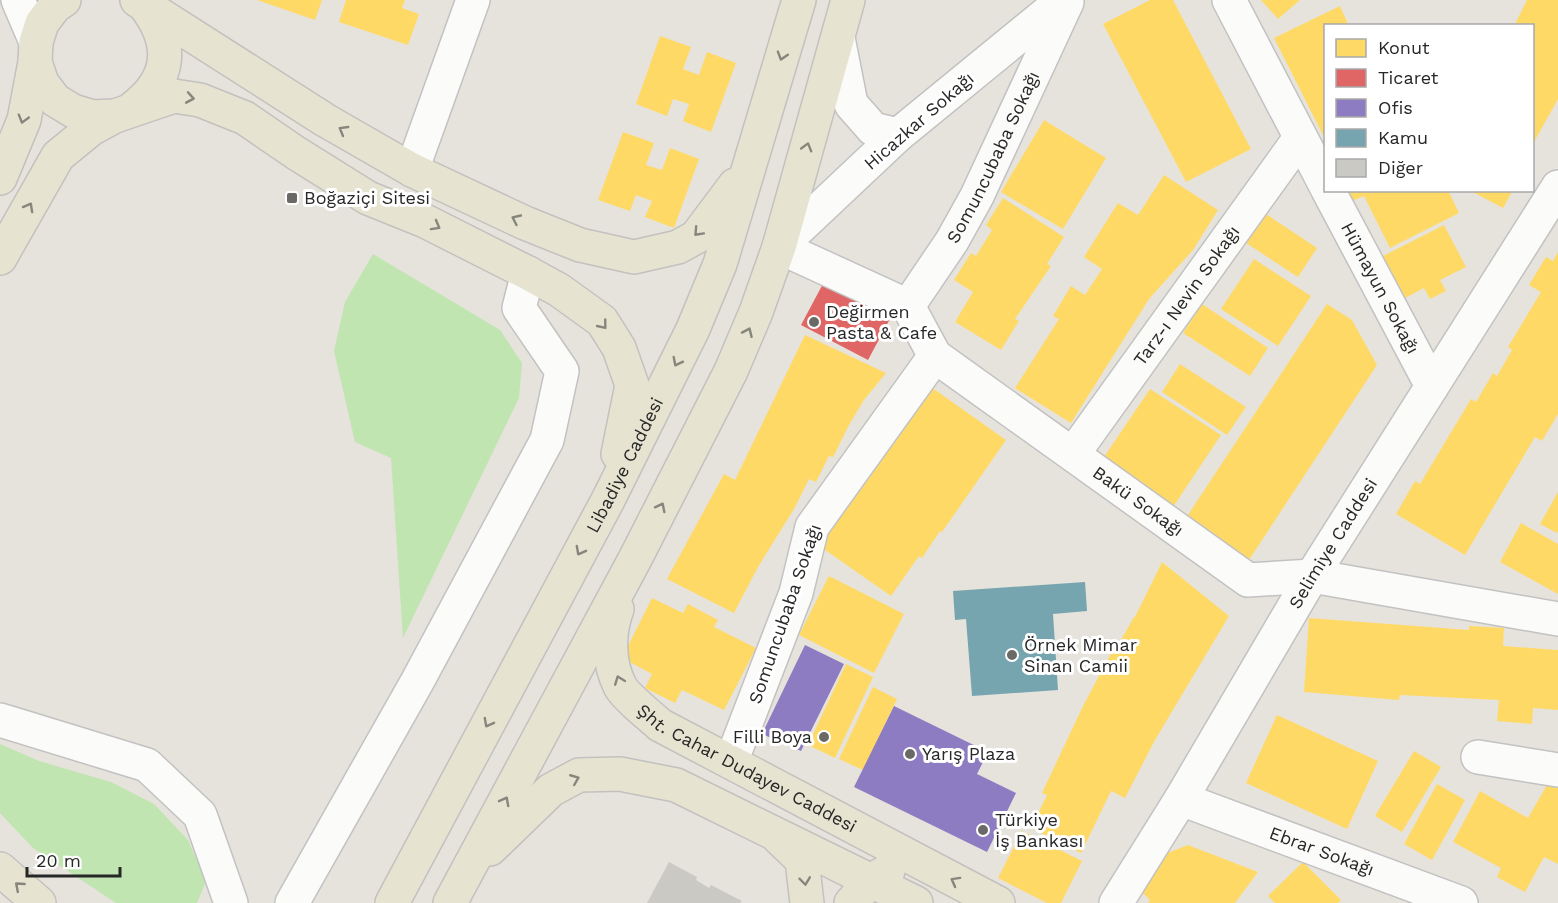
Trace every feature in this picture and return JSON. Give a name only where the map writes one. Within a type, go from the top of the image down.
[{"type":"main road","points":[[0,178],[24,120],[42,23],[55,6],[64,0]]},
{"type":"main road","name":"Libadiye Caddesi","points":[[396,894],[608,500],[693,329],[720,264],[799,0]]},
{"type":"main road","points":[[450,903],[635,559],[731,371],[756,312],[779,247],[848,0]]},
{"type":"main road","points":[[142,3],[325,120],[412,170],[525,223],[580,245],[634,256],[678,247],[696,237],[747,169]]},
{"type":"main road","points":[[0,258],[58,156],[91,129],[149,96],[160,80],[165,61],[164,41],[158,23],[142,3]]},
{"type":"main road","points":[[36,52],[42,82],[55,99],[73,111],[93,117],[124,112],[174,96],[200,100],[245,118],[368,198],[425,221],[559,290],[602,321],[619,348],[632,386],[608,500]]},
{"type":"main road","name":"Şht. Cahar Dudayev Caddesi","points":[[635,559],[612,624],[610,656],[621,688],[660,725],[998,903]]},
{"type":"main road","points":[[468,871],[551,790],[579,775],[620,774],[676,785],[771,831],[860,892],[916,903]]},
{"type":"main road","points":[[771,831],[802,860],[807,903]]},
{"type":"main road","points":[[860,892],[913,858]]},
{"type":"main road","points":[[0,869],[39,903]]},
{"type":"street","points":[[18,0],[36,52]]},
{"type":"street","points":[[412,170],[473,0]]},
{"type":"street","name":"Hicazkar Sokağı","points":[[779,247],[898,135],[1063,0]]},
{"type":"street","name":"Somuncubaba Sokağı","points":[[908,306],[951,241],[977,195],[1068,0]]},
{"type":"street","points":[[1229,0],[1324,182]]},
{"type":"street","points":[[838,38],[851,104],[873,129],[898,135]]},
{"type":"street","name":"Tarz-ı Nevin Sokağı","points":[[1073,454],[1299,138]]},
{"type":"street","name":"Selimiye Caddesi","points":[[1116,903],[1181,799],[1312,576],[1558,187]]},
{"type":"street","name":"Hümayun Sokağı","points":[[1329,192],[1432,386]]},
{"type":"street","points":[[779,247],[908,306]]},
{"type":"street","points":[[292,903],[417,682],[547,440],[562,371],[519,308],[528,273]]},
{"type":"street","name":"Bakü Sokağı","points":[[908,306],[935,356],[1248,580],[1312,576],[1558,619]]},
{"type":"street","name":"Somuncubaba Sokağı","points":[[731,762],[796,592],[812,527],[935,356]]},
{"type":"street","points":[[0,720],[147,765],[200,815],[231,903]]},
{"type":"street","points":[[1478,757],[1558,770]]},
{"type":"street","name":"Ebrar Sokağı","points":[[1181,799],[1461,903]]},
{"type":"green space","points":[[373,254],[500,330],[522,363],[519,398],[403,638],[391,458],[355,442],[334,351],[345,302]]},
{"type":"green space","points":[[0,744],[39,761],[111,782],[154,804],[188,840],[206,881],[197,903],[116,903],[33,848],[0,813]]},
{"type":"building: Konut","points":[[257,0],[322,0],[315,20]]},
{"type":"building: Konut","points":[[346,0],[405,0],[402,8],[419,14],[408,45],[339,22]]},
{"type":"building: Konut","points":[[1150,0],[1173,0],[1251,149],[1186,182],[1103,24]]},
{"type":"building: Konut","points":[[1261,0],[1300,0],[1278,19]]},
{"type":"building: Konut","points":[[1527,0],[1558,0],[1558,99],[1534,142],[1534,24],[1515,24]]},
{"type":"building: Konut","points":[[1340,6],[1348,24],[1324,24],[1324,137],[1274,38]]},
{"type":"building: Konut","points":[[660,36],[691,47],[683,69],[699,75],[707,52],[736,63],[711,132],[683,121],[689,104],[673,99],[667,116],[636,104]]},
{"type":"building: Konut","points":[[1044,120],[1106,158],[1063,229],[1001,192]]},
{"type":"building: Konut","points":[[623,132],[654,143],[646,165],[662,170],[670,148],[699,159],[674,228],[645,217],[652,201],[636,195],[630,211],[598,200]]},
{"type":"building: Konut","points":[[1324,140],[1324,152],[1319,143]]},
{"type":"building: Konut","points":[[1164,175],[1218,210],[1193,250],[1149,299],[1071,423],[1015,388],[1059,319],[1053,316],[1071,286],[1085,295],[1102,269],[1084,257],[1118,203],[1138,215]]},
{"type":"building: Konut","points":[[1347,192],[1449,192],[1459,213],[1390,248],[1364,196],[1352,201]]},
{"type":"building: Konut","points":[[1473,192],[1512,192],[1503,208]]},
{"type":"building: Konut","points":[[1003,198],[1064,237],[1047,264],[1051,266],[1015,319],[1019,321],[1001,350],[955,322],[973,292],[954,280],[971,253],[976,256],[992,230],[986,225]]},
{"type":"building: Konut","points":[[1266,214],[1317,248],[1298,277],[1246,243]]},
{"type":"building: Konut","points":[[1444,225],[1466,267],[1440,280],[1446,291],[1430,299],[1424,288],[1405,298],[1383,256]]},
{"type":"building: Konut","points":[[1558,252],[1558,414],[1542,441],[1535,437],[1465,555],[1396,514],[1415,481],[1420,484],[1471,399],[1476,402],[1493,373],[1497,376],[1512,350],[1508,347],[1541,292],[1529,285],[1546,257],[1553,261]]},
{"type":"building: Konut","points":[[1254,259],[1311,296],[1278,346],[1221,309]]},
{"type":"building: Konut","points":[[1202,304],[1268,348],[1250,376],[1183,333]]},
{"type":"building: Konut","points":[[1327,304],[1352,320],[1377,365],[1245,566],[1182,524]]},
{"type":"building: Konut","points":[[805,335],[886,373],[864,400],[833,457],[829,456],[816,482],[809,479],[734,613],[667,579],[724,474],[735,480]]},
{"type":"building: Konut","points":[[1180,364],[1246,407],[1227,435],[1162,392]]},
{"type":"building: Konut","points":[[931,387],[1006,440],[942,532],[940,531],[922,558],[919,556],[891,596],[818,545],[863,478],[866,480]]},
{"type":"building: Konut","points":[[1150,389],[1221,435],[1173,507],[1102,460]]},
{"type":"building: Konut","points":[[1558,492],[1558,531],[1557,533],[1540,524]]},
{"type":"building: Konut","points":[[1521,523],[1558,544],[1558,594],[1500,562]]},
{"type":"building: Konut","points":[[1162,562],[1229,616],[1155,740],[1125,798],[1111,791],[1081,853],[1031,828],[1047,795],[1042,793],[1083,706],[1116,644],[1118,645],[1135,617]]},
{"type":"building: Konut","points":[[829,576],[904,614],[874,673],[799,635]]},
{"type":"building: Konut","points":[[652,598],[683,613],[688,604],[718,620],[714,627],[756,648],[724,710],[682,690],[675,703],[645,688],[652,674],[622,658]]},
{"type":"building: Konut","points":[[1309,618],[1469,630],[1469,626],[1504,628],[1503,646],[1558,650],[1558,710],[1533,708],[1532,724],[1497,721],[1499,700],[1400,695],[1399,700],[1304,692]]},
{"type":"building: Konut","points":[[846,664],[873,677],[835,758],[808,745]]},
{"type":"building: Konut","points":[[873,687],[897,699],[863,770],[839,759]]},
{"type":"building: Konut","points":[[1277,715],[1378,761],[1347,829],[1246,783]]},
{"type":"building: Konut","points":[[1414,751],[1441,767],[1402,832],[1375,816]]},
{"type":"building: Konut","points":[[1551,778],[1558,781],[1558,864],[1544,857],[1525,892],[1497,877],[1501,868],[1453,842],[1480,791],[1528,818]]},
{"type":"building: Konut","points":[[1437,784],[1465,800],[1432,860],[1404,844]]},
{"type":"building: Konut","points":[[1022,831],[1082,861],[1061,903],[1047,903],[998,878]]},
{"type":"building: Konut","points":[[1188,845],[1258,872],[1235,903],[1148,903],[1150,900],[1141,891],[1165,854]]},
{"type":"building: Konut","points":[[1303,862],[1341,900],[1338,903],[1275,903],[1268,896]]},
{"type":"building: Ticaret","points":[[825,280],[892,315],[868,360],[801,325]]},
{"type":"building: Ofis","points":[[805,645],[844,664],[801,751],[762,734]]},
{"type":"building: Ofis","points":[[894,706],[988,752],[977,774],[1016,793],[987,852],[854,787]]},
{"type":"building: Kamu","name":"Örnek Mimar Sinan Camii","points":[[1085,582],[1087,611],[1053,614],[1058,690],[972,696],[966,619],[955,620],[953,591]]},
{"type":"building: Diğer","points":[[669,862],[697,877],[696,880],[709,888],[711,885],[742,901],[740,903],[647,903]]},
{"type":"place","name":"Boğaziçi Sitesi","points":[[292,198]]},
{"type":"place","name":"Değirmen Pasta & Cafe","points":[[814,322]]},
{"type":"place","name":"Örnek Mimar Sinan Camii","points":[[1012,655]]},
{"type":"place","name":"Filli Boya","points":[[824,737]]},
{"type":"place","name":"Yarış Plaza","points":[[910,754]]},
{"type":"place","name":"Türkiye İş Bankası","points":[[983,830]]}]
